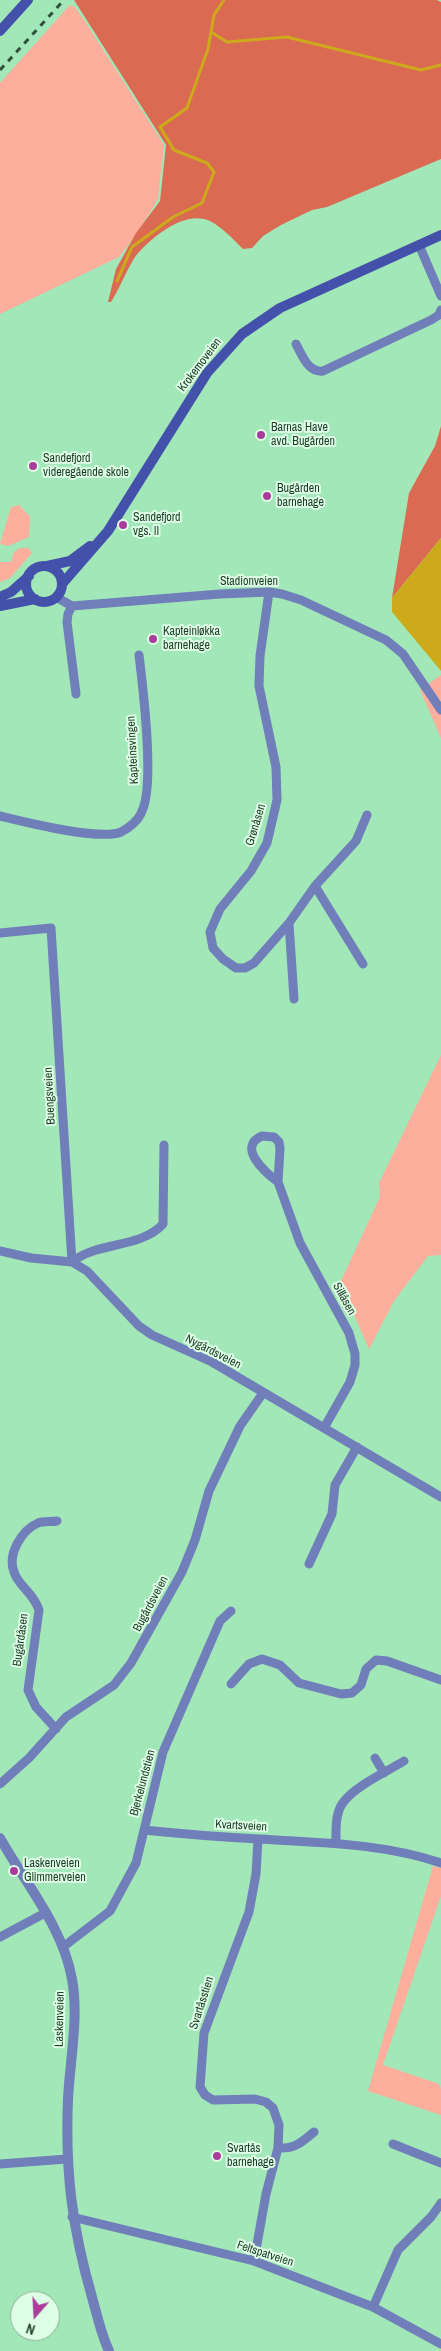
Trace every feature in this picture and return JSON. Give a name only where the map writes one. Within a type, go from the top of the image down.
[{"type":"main road","points":[[0,31],[28,0]]},
{"type":"main road","name":"Krokemoveien","points":[[56,597],[62,584],[108,531],[202,381],[236,339],[254,324],[280,308],[441,235]]},
{"type":"main road","name":"Krokemoveien","points":[[0,597],[11,592],[35,569],[70,561],[108,531]]},
{"type":"main road","points":[[46,566],[56,570],[62,584]]},
{"type":"main road","points":[[28,576],[28,590],[35,599]]},
{"type":"main road","points":[[0,606],[35,599],[46,602],[56,597]]},
{"type":"street","points":[[419,245],[441,296]]},
{"type":"street","points":[[296,344],[309,367],[323,371],[431,320],[439,315],[441,310]]},
{"type":"street","name":"Stadionveien","points":[[72,606],[155,598],[269,592],[301,600],[386,640],[403,654],[441,710]]},
{"type":"street","name":"Grønåsen","points":[[269,592],[260,656],[259,686],[276,767],[277,800],[266,843],[251,871],[215,918],[210,932],[210,941],[213,948],[223,959],[236,968],[245,968],[254,963],[289,923],[315,886],[356,841],[367,815]]},
{"type":"street","points":[[56,597],[72,606],[67,622],[76,694]]},
{"type":"street","name":"Kapteinsvingen","points":[[0,816],[54,828],[110,834],[120,832],[137,820],[144,804],[148,771],[139,655]]},
{"type":"street","points":[[315,886],[363,964]]},
{"type":"street","points":[[289,923],[294,999]]},
{"type":"street","name":"Buengsveien","points":[[0,932],[51,928],[72,1262]]},
{"type":"street","name":"Sillåsen","points":[[278,1182],[269,1175],[253,1154],[251,1148],[254,1142],[262,1136],[274,1137],[279,1142],[278,1182],[300,1243],[349,1333],[355,1354],[355,1365],[350,1382],[324,1428]]},
{"type":"street","points":[[0,1251],[31,1258],[72,1262],[82,1254],[144,1238],[156,1232],[163,1224],[164,1144]]},
{"type":"street","name":"Nygårdsveien","points":[[72,1262],[87,1271],[139,1326],[152,1335],[212,1362],[441,1497]]},
{"type":"street","name":"Bugårdsveien","points":[[0,1784],[29,1758],[66,1716],[114,1685],[124,1674],[142,1646],[182,1572],[195,1540],[209,1491],[240,1426],[263,1393]]},
{"type":"street","points":[[309,1564],[332,1514],[335,1485],[357,1447]]},
{"type":"street","name":"Bugårdåsen","points":[[56,1729],[36,1708],[28,1690],[39,1610],[35,1599],[13,1571],[13,1562],[21,1537],[30,1528],[40,1522],[57,1522]]},
{"type":"street","name":"Bjerkelundstien","points":[[63,1947],[110,1912],[136,1863],[164,1752],[220,1621],[231,1611]]},
{"type":"street","points":[[231,1684],[249,1664],[262,1659],[288,1670],[292,1678],[299,1683],[341,1694],[356,1690],[366,1669],[376,1660],[387,1661],[441,1680]]},
{"type":"street","points":[[375,1758],[384,1773]]},
{"type":"street","points":[[336,1843],[337,1820],[342,1804],[355,1791],[404,1761]]},
{"type":"street","name":"Kvartsveien","points":[[144,1830],[386,1848],[441,1863]]},
{"type":"street","name":"Svartåsstien","points":[[254,2261],[266,2194],[278,2148],[278,2125],[273,2108],[266,2102],[255,2099],[213,2100],[205,2095],[200,2087],[204,2033],[249,1912],[256,1874],[258,1839]]},
{"type":"street","name":"Laskenveien","points":[[1,1841],[45,1913],[63,1947],[73,1980],[74,2002],[67,2159],[72,2217],[84,2270],[110,2351]]},
{"type":"street","points":[[0,1937],[45,1913]]},
{"type":"street","points":[[278,2148],[289,2149],[298,2146],[314,2132]]},
{"type":"street","points":[[393,2144],[441,2164]]},
{"type":"street","points":[[0,2164],[67,2159]]},
{"type":"street","points":[[373,2307],[398,2250],[406,2240],[431,2218],[441,2203]]},
{"type":"street","name":"Feltspatveien","points":[[72,2217],[254,2261],[373,2307],[441,2344]]},
{"type":"shaded area","points":[[74,0],[437,0],[441,2],[441,159],[327,207],[312,210],[263,236],[252,248],[243,249],[224,230],[210,221],[200,218],[179,222],[159,234],[135,257],[111,302],[108,302],[116,269],[136,233],[160,201],[166,145]]},
{"type":"shaded area","points":[[70,5],[75,7],[84,20],[164,145],[158,198],[140,229],[119,257],[0,314],[0,83]]},
{"type":"shaded area","points":[[441,426],[441,538],[392,598],[409,493],[435,446]]},
{"type":"shaded area","points":[[19,505],[30,517],[29,537],[8,546],[0,544],[11,507]]},
{"type":"shaded area","points":[[441,538],[441,671],[392,612],[392,598]]},
{"type":"shaded area","points":[[20,548],[28,548],[32,553],[10,578],[0,582],[0,562],[11,562],[14,552]]},
{"type":"shaded area","points":[[441,675],[441,738],[420,690]]},
{"type":"shaded area","points":[[441,1055],[441,1255],[428,1256],[394,1301],[369,1349],[340,1283],[380,1197],[379,1183]]},
{"type":"shaded area","points":[[433,1866],[441,1868],[441,1896],[383,2065],[439,2084],[441,2089],[441,2115],[368,2091]]},
{"type":"waterway","points":[[117,281],[132,247],[173,217],[202,203],[214,172],[207,163],[174,150],[160,127],[187,108],[208,49],[214,15],[224,0]]},
{"type":"waterway","points":[[211,32],[227,42],[287,37],[421,70],[441,65]]},
{"type":"railway","points":[[0,70],[64,0]]},
{"type":"place","name":"Barnas Have avd. Bugården","points":[[261,435]]},
{"type":"place","name":"Sandefjord videregående skole","points":[[33,466]]},
{"type":"place","name":"Bugården barnehage","points":[[267,496]]},
{"type":"place","name":"Sandefjord vgs. II","points":[[123,525]]},
{"type":"place","name":"Kapteinløkka barnehage","points":[[153,639]]},
{"type":"place","name":"Laskenveien Glimmerveien","points":[[14,1871]]},
{"type":"place","name":"Svartås barnehage","points":[[217,2156]]}]
